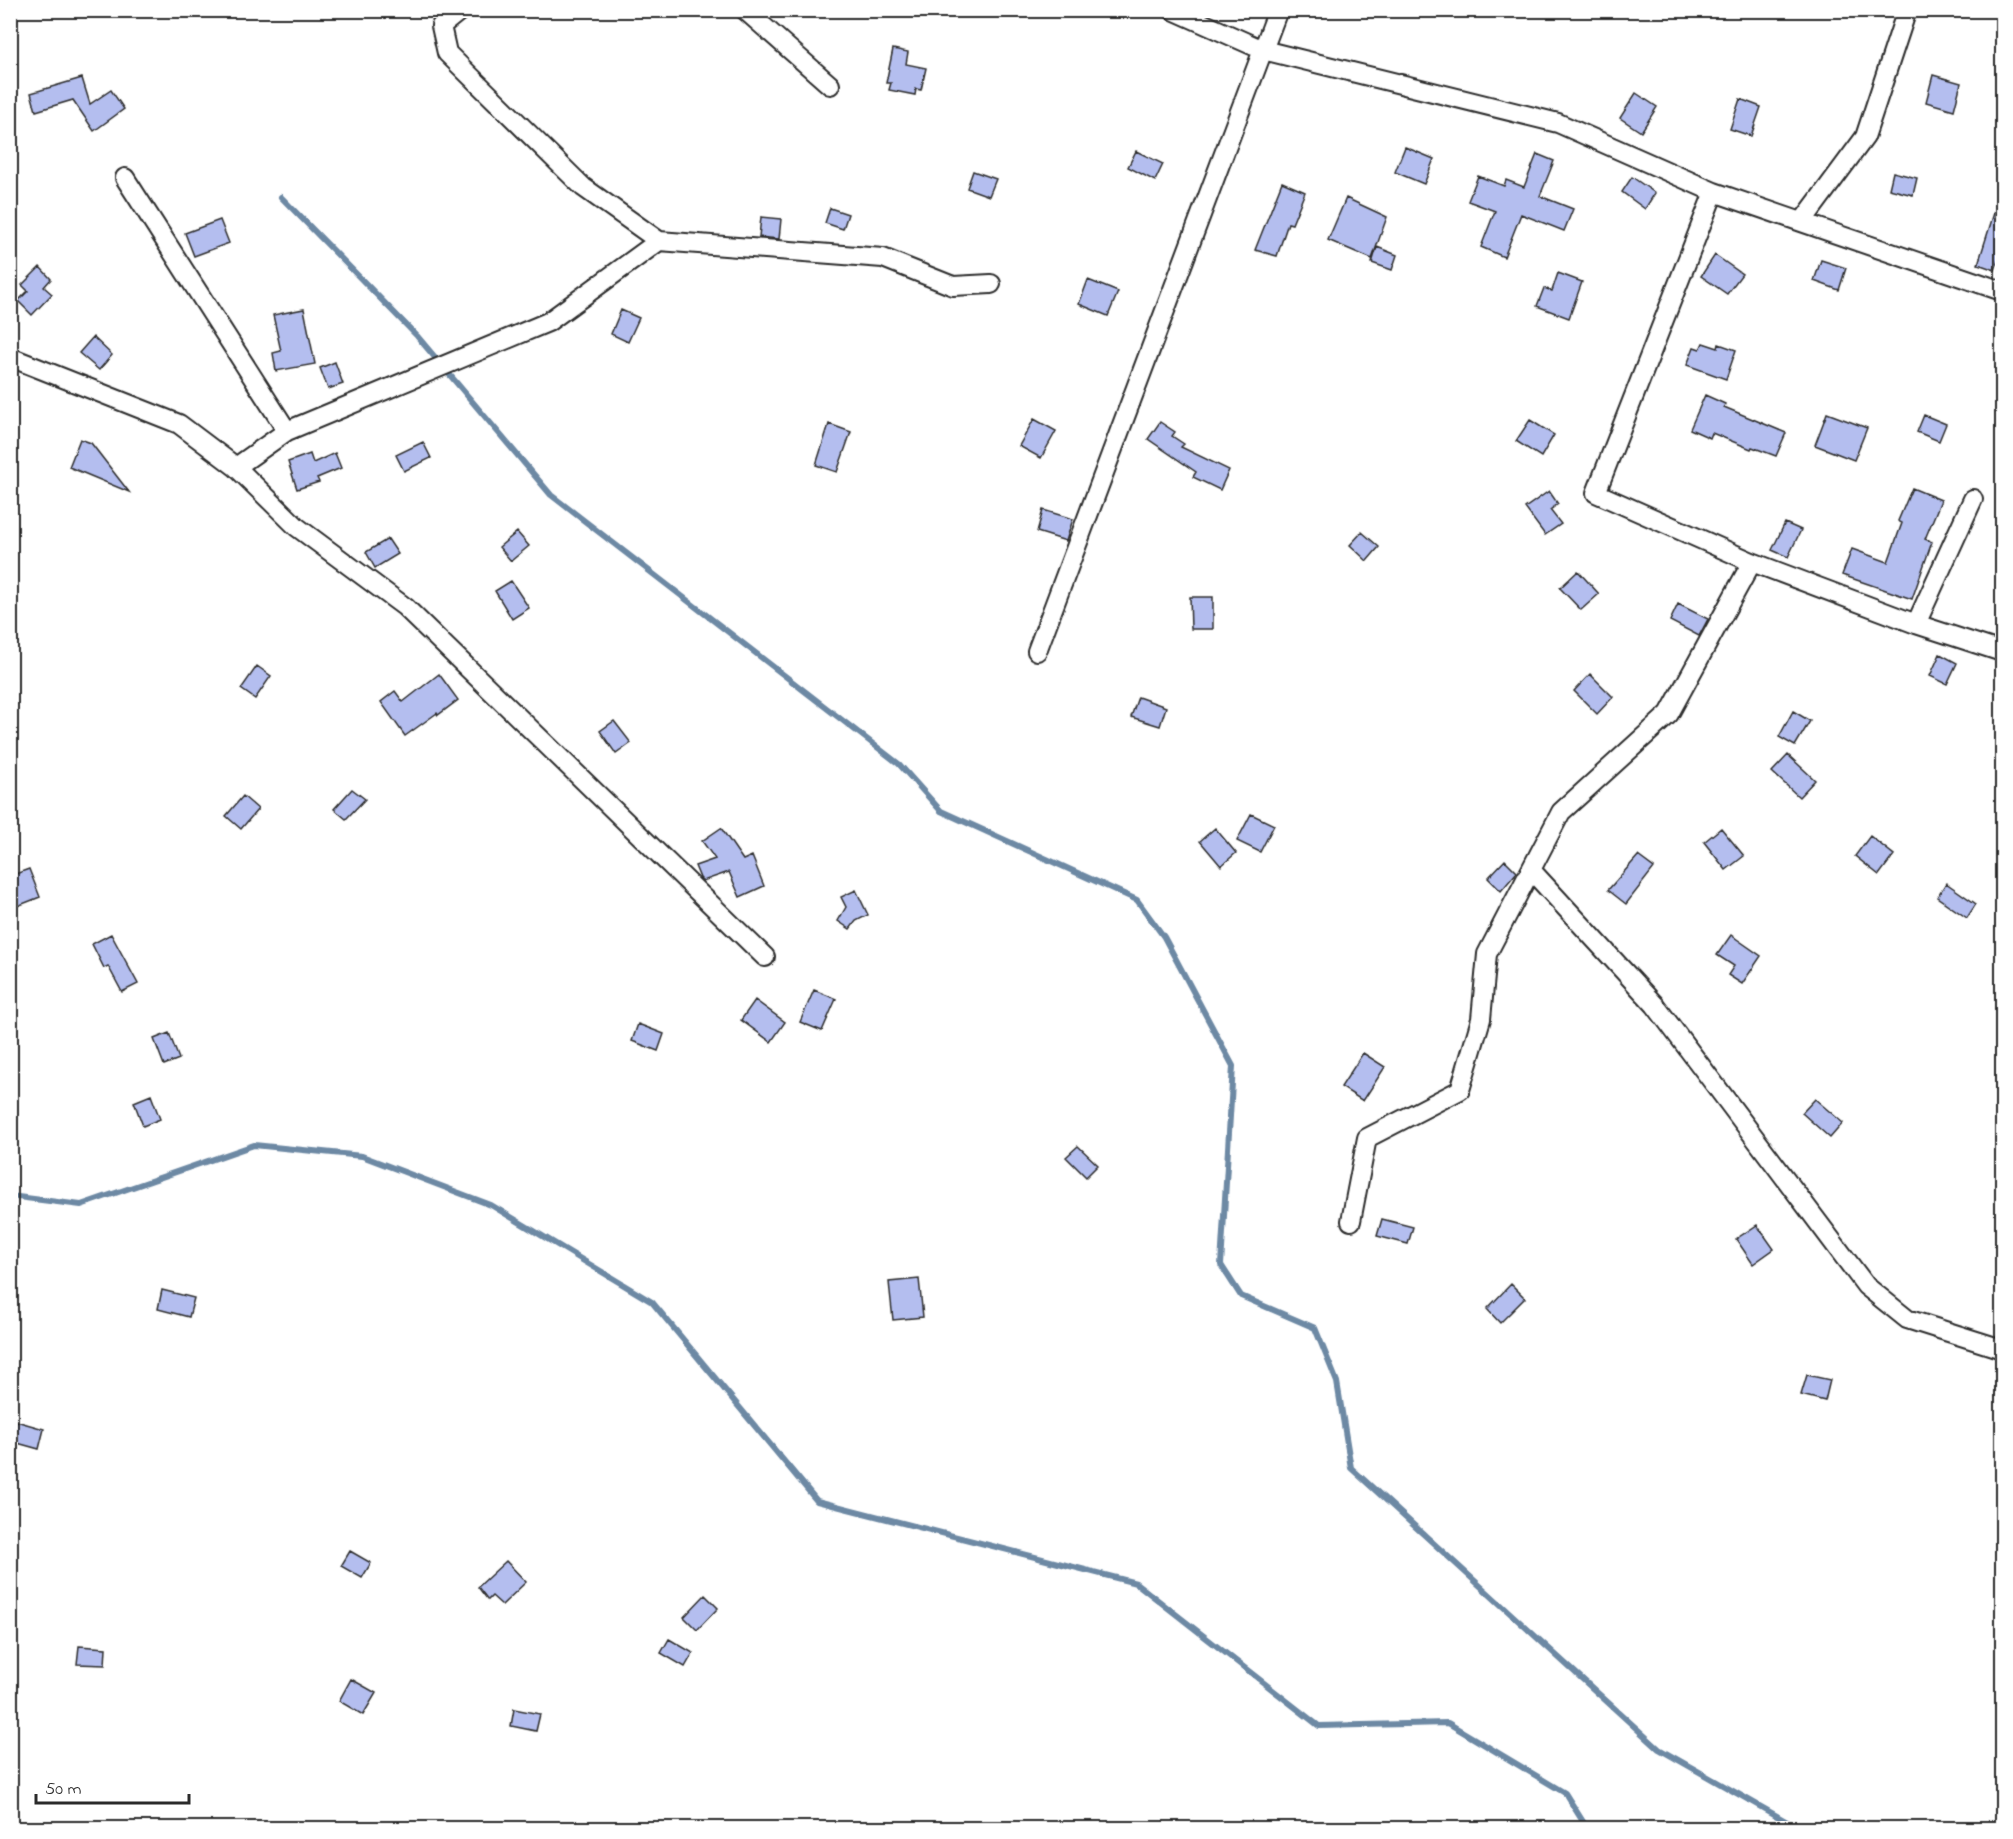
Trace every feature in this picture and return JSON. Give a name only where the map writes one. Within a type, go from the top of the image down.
[{"type":"street","points":[[461,10],[441,26],[447,53],[583,187],[659,241],[883,258],[953,286],[991,284]]},
{"type":"street","points":[[745,10],[830,85]]},
{"type":"street","points":[[1173,10],[1263,50],[1558,123],[1714,192],[2002,291]]},
{"type":"street","points":[[1037,651],[1278,10]]},
{"type":"street","points":[[1802,222],[1865,137],[1906,10]]},
{"type":"street","points":[[125,178],[287,431]]},
{"type":"street","points":[[1714,192],[1596,493],[1752,562],[1916,624],[2002,652]]},
{"type":"street","points":[[236,468],[287,431],[548,322],[659,241]]},
{"type":"street","points":[[10,357],[179,424],[236,468],[297,527],[405,608],[765,957]]},
{"type":"street","points":[[1916,624],[1973,499]]},
{"type":"street","points":[[1351,1221],[1367,1138],[1460,1090],[1481,1019],[1487,954],[1561,812],[1668,714],[1752,562]]},
{"type":"street","points":[[1531,870],[1655,1005],[1866,1286],[1908,1319],[2002,1349]]},
{"type":"building","points":[[893,49],[908,52],[906,64],[926,68],[921,90],[916,89],[915,95],[889,90],[891,83],[886,83]]},
{"type":"building","points":[[1933,75],[1961,83],[1954,110],[1926,102]]},
{"type":"building","points":[[82,78],[90,104],[111,90],[124,109],[94,131],[73,100],[36,111],[31,93]]},
{"type":"building","points":[[1636,93],[1657,107],[1641,132],[1620,118]]},
{"type":"building","points":[[1740,99],[1761,107],[1751,136],[1730,129]]},
{"type":"building","points":[[1405,147],[1434,159],[1424,184],[1395,172]]},
{"type":"building","points":[[1136,151],[1163,164],[1155,181],[1128,167]]},
{"type":"building","points":[[1537,154],[1554,161],[1540,196],[1573,209],[1564,231],[1521,214],[1504,257],[1481,247],[1495,211],[1468,201],[1478,176],[1504,186],[1506,180],[1524,187]]},
{"type":"building","points":[[973,171],[996,179],[989,196],[967,188]]},
{"type":"building","points":[[1893,172],[1917,178],[1913,195],[1889,189]]},
{"type":"building","points":[[1632,177],[1655,193],[1645,209],[1622,192]]},
{"type":"building","points":[[1282,182],[1305,192],[1292,224],[1288,223],[1277,256],[1255,250]]},
{"type":"building","points":[[1999,197],[2002,197],[2002,262],[1998,261],[1995,270],[1978,264]]},
{"type":"building","points":[[1346,198],[1387,217],[1372,259],[1328,240]]},
{"type":"building","points":[[830,208],[848,214],[843,229],[825,223]]},
{"type":"building","points":[[761,217],[781,219],[779,239],[759,237]]},
{"type":"building","points":[[220,220],[229,243],[194,256],[185,233]]},
{"type":"building","points":[[1377,247],[1397,255],[1392,270],[1372,263]]},
{"type":"building","points":[[1715,255],[1742,274],[1727,294],[1701,276]]},
{"type":"building","points":[[1821,260],[1846,268],[1839,290],[1814,281]]},
{"type":"building","points":[[40,267],[51,279],[44,287],[52,294],[32,315],[18,301],[28,291],[22,285]]},
{"type":"building","points":[[1558,273],[1582,282],[1569,318],[1537,306],[1544,288],[1552,291]]},
{"type":"building","points":[[1088,280],[1118,292],[1108,316],[1079,304]]},
{"type":"building","points":[[304,309],[315,364],[276,371],[273,353],[281,351],[273,315]]},
{"type":"building","points":[[621,310],[639,318],[628,342],[611,334]]},
{"type":"building","points":[[93,337],[112,355],[99,370],[79,353]]},
{"type":"building","points":[[1703,343],[1718,348],[1719,344],[1736,350],[1726,379],[1687,365],[1694,347],[1700,349]]},
{"type":"building","points":[[335,362],[343,384],[328,389],[320,368]]},
{"type":"building","points":[[1705,395],[1725,404],[1724,407],[1786,433],[1776,456],[1752,447],[1751,449],[1712,433],[1710,438],[1690,429]]},
{"type":"building","points":[[1827,413],[1867,428],[1854,460],[1815,445]]},
{"type":"building","points":[[1924,415],[1946,424],[1939,441],[1917,432]]},
{"type":"building","points":[[1034,419],[1056,431],[1041,458],[1019,446]]},
{"type":"building","points":[[1530,420],[1554,435],[1541,457],[1516,441]]},
{"type":"building","points":[[1160,422],[1175,432],[1172,436],[1184,444],[1181,447],[1229,470],[1220,490],[1193,477],[1196,472],[1148,439]]},
{"type":"building","points":[[829,424],[851,432],[837,472],[816,465]]},
{"type":"building","points":[[80,439],[91,443],[129,492],[69,467]]},
{"type":"building","points":[[423,442],[431,458],[404,471],[396,455]]},
{"type":"building","points":[[335,453],[341,468],[317,478],[319,482],[297,489],[288,462],[310,454],[313,463]]},
{"type":"building","points":[[1912,488],[1941,500],[1925,539],[1932,542],[1912,599],[1842,575],[1852,549],[1888,562],[1902,523],[1898,521]]},
{"type":"building","points":[[1549,491],[1558,504],[1550,510],[1561,524],[1545,535],[1525,508]]},
{"type":"building","points":[[1043,510],[1073,519],[1066,541],[1037,532]]},
{"type":"building","points":[[1785,523],[1801,530],[1788,557],[1772,550]]},
{"type":"building","points":[[517,532],[529,546],[511,561],[499,547]]},
{"type":"building","points":[[1362,532],[1379,547],[1367,561],[1350,545]]},
{"type":"building","points":[[388,539],[398,554],[375,568],[366,552]]},
{"type":"building","points":[[1578,571],[1599,594],[1581,610],[1560,588]]},
{"type":"building","points":[[511,581],[529,608],[512,619],[495,591]]},
{"type":"building","points":[[1190,597],[1213,597],[1213,629],[1191,629]]},
{"type":"building","points":[[1678,604],[1708,619],[1699,636],[1670,621]]},
{"type":"building","points":[[1940,654],[1957,663],[1947,684],[1930,676]]},
{"type":"building","points":[[257,666],[271,676],[255,699],[241,689]]},
{"type":"building","points":[[439,674],[458,700],[405,736],[381,702],[395,691],[403,702]]},
{"type":"building","points":[[1590,674],[1613,697],[1597,714],[1574,691]]},
{"type":"building","points":[[1138,697],[1166,707],[1160,726],[1131,717]]},
{"type":"building","points":[[1793,711],[1810,721],[1795,746],[1779,737]]},
{"type":"building","points":[[614,721],[631,743],[616,754],[600,731]]},
{"type":"building","points":[[1788,755],[1815,780],[1799,797],[1772,772]]},
{"type":"building","points":[[352,789],[365,799],[346,819],[334,809]]},
{"type":"building","points":[[243,796],[258,809],[241,829],[226,816]]},
{"type":"building","points":[[1251,814],[1274,825],[1260,852],[1237,841]]},
{"type":"building","points":[[721,828],[743,860],[752,856],[764,886],[740,897],[729,872],[703,881],[700,878],[695,866],[715,859],[702,841]]},
{"type":"building","points":[[1215,828],[1236,853],[1221,866],[1200,841]]},
{"type":"building","points":[[1721,828],[1744,856],[1726,870],[1704,842]]},
{"type":"building","points":[[1870,836],[1894,855],[1879,875],[1855,856]]},
{"type":"building","points":[[1638,856],[1654,868],[1626,904],[1608,890]]},
{"type":"building","points":[[1505,860],[1517,872],[1501,891],[1488,878]]},
{"type":"building","points":[[29,869],[40,897],[10,909],[10,876]]},
{"type":"building","points":[[1946,883],[1976,904],[1967,918],[1937,897]]},
{"type":"building","points":[[856,890],[868,915],[856,921],[850,929],[838,921],[846,907],[841,897]]},
{"type":"building","points":[[111,934],[138,984],[122,992],[108,966],[104,968],[92,944]]},
{"type":"building","points":[[1731,935],[1761,956],[1742,984],[1728,975],[1734,966],[1717,955]]},
{"type":"building","points":[[814,990],[836,999],[822,1031],[800,1022]]},
{"type":"building","points":[[755,1000],[785,1022],[771,1042],[741,1020]]},
{"type":"building","points":[[638,1024],[664,1034],[658,1051],[632,1041]]},
{"type":"building","points":[[169,1033],[179,1059],[164,1065],[154,1039]]},
{"type":"building","points":[[1363,1053],[1385,1067],[1363,1101],[1341,1087]]},
{"type":"building","points":[[151,1095],[160,1119],[143,1126],[134,1102]]},
{"type":"building","points":[[1815,1099],[1843,1123],[1830,1138],[1802,1113]]},
{"type":"building","points":[[1078,1146],[1098,1165],[1086,1177],[1066,1157]]},
{"type":"building","points":[[1382,1219],[1413,1227],[1408,1244],[1377,1236]]},
{"type":"building","points":[[1757,1225],[1774,1249],[1753,1264],[1736,1239]]},
{"type":"building","points":[[919,1279],[923,1317],[893,1320],[889,1282]]},
{"type":"building","points":[[1511,1284],[1525,1298],[1500,1323],[1487,1309]]},
{"type":"building","points":[[162,1290],[194,1298],[189,1317],[158,1309]]},
{"type":"building","points":[[1807,1375],[1830,1380],[1825,1401],[1801,1395]]},
{"type":"building","points":[[16,1421],[44,1429],[39,1449],[10,1441]]},
{"type":"building","points":[[350,1551],[371,1563],[362,1578],[341,1566]]},
{"type":"building","points":[[506,1561],[526,1582],[502,1605],[492,1596],[488,1600],[478,1587]]},
{"type":"building","points":[[705,1595],[718,1608],[697,1630],[684,1617]]},
{"type":"building","points":[[669,1639],[693,1653],[685,1667],[661,1653]]},
{"type":"building","points":[[79,1646],[106,1648],[105,1665],[77,1664]]},
{"type":"building","points":[[351,1679],[376,1693],[363,1715],[339,1701]]},
{"type":"building","points":[[514,1709],[540,1714],[536,1731],[511,1726]]},
{"type":"waterway","points":[[281,197],[417,336],[551,495],[899,764],[941,811],[1137,900],[1164,937],[1233,1066],[1221,1265],[1241,1296],[1315,1328],[1337,1382],[1351,1468],[1659,1749],[1798,1828]]},
{"type":"waterway","points":[[10,1196],[81,1205],[254,1145],[362,1156],[491,1205],[652,1302],[817,1501],[1136,1583],[1319,1726],[1448,1723],[1565,1793],[1587,1828]]}]
